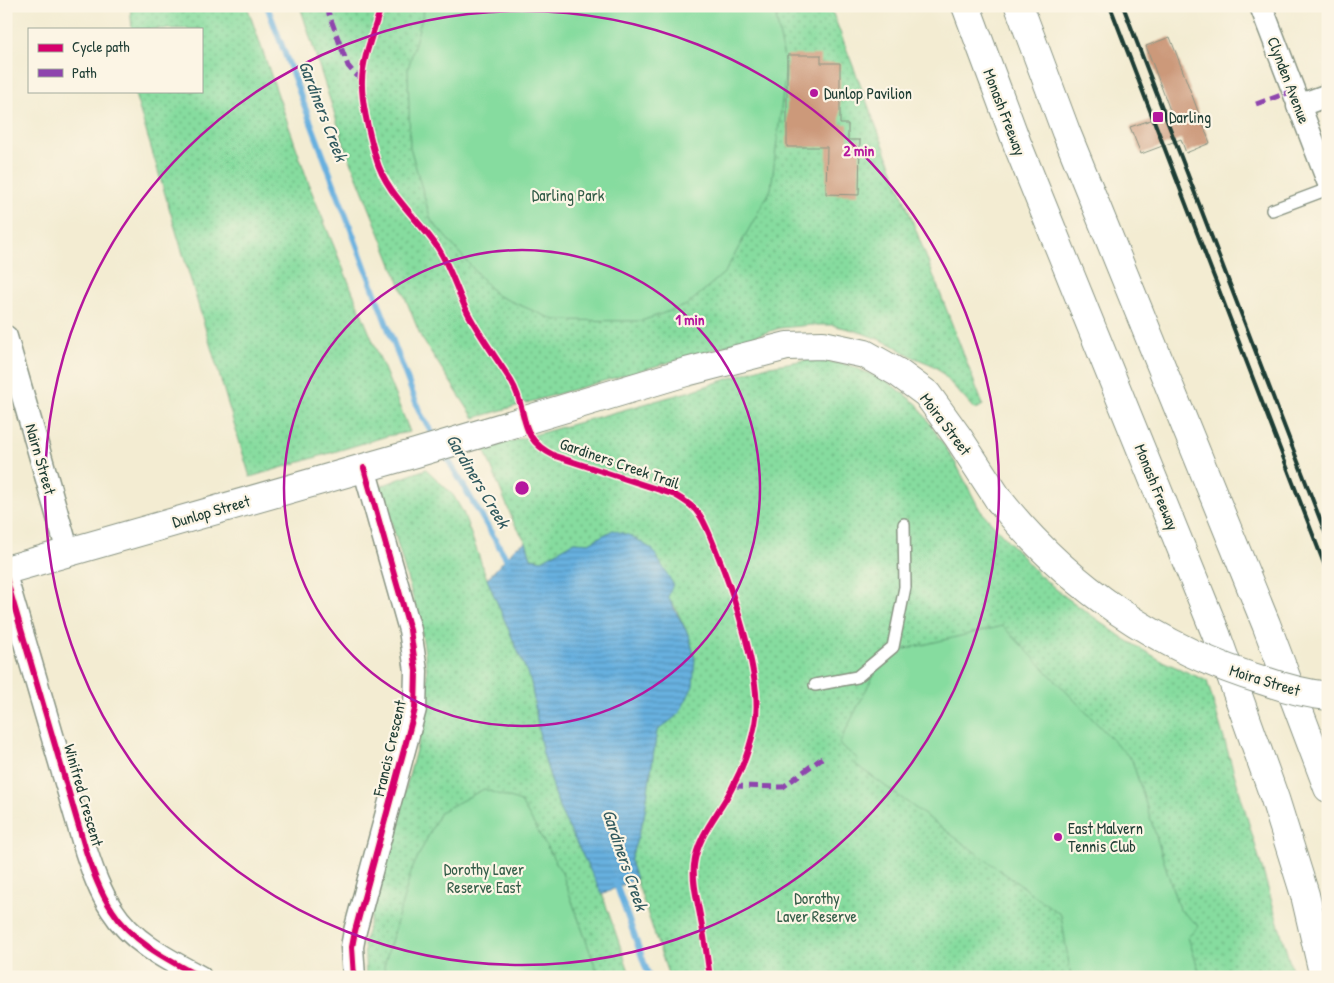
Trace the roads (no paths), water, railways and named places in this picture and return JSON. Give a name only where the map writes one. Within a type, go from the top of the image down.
[{"type":"main road","name":"Monash Freeway","points":[[966,6],[1018,146],[1219,644],[1275,799],[1305,895],[1324,977]]},
{"type":"main road","points":[[1019,6],[1066,132],[1262,615],[1328,788]]},
{"type":"main road","name":"Moira Street","points":[[416,453],[686,372],[778,348],[823,345],[865,354],[897,372],[927,394],[999,500],[1036,543],[1094,595],[1152,633],[1182,650],[1217,666],[1284,687],[1328,696]]},
{"type":"main road","name":"Dunlop Street","points":[[6,570],[416,453]]},
{"type":"street","name":"Clynden Avenue","points":[[1261,6],[1328,182]]},
{"type":"street","points":[[1298,106],[1328,95]]},
{"type":"street","name":"Nairn Street","points":[[6,337],[68,552]]},
{"type":"street","name":"Francis Crescent","points":[[350,972],[355,931],[411,727],[417,690],[415,652],[410,630],[364,468]]},
{"type":"street","name":"Winifred Crescent","points":[[6,578],[86,851],[103,894],[118,918],[138,939],[200,977]]},
{"type":"lane","points":[[1272,210],[1328,189]]},
{"type":"lane","points":[[815,685],[857,677],[893,647],[905,587],[904,524]]},
{"type":"water","points":[[613,530],[631,536],[652,549],[673,584],[668,597],[689,636],[695,659],[693,686],[679,714],[657,731],[644,817],[630,861],[636,879],[602,894],[560,810],[542,750],[531,682],[487,579],[516,547],[526,542],[531,558],[542,560],[574,542],[589,543]]},
{"type":"waterway","name":"Gardiners Creek","points":[[267,6],[420,413],[437,440]]},
{"type":"waterway","name":"Gardiners Creek","points":[[443,451],[509,566]]},
{"type":"waterway","name":"Gardiners Creek","points":[[615,881],[649,977]]},
{"type":"railway","points":[[1110,6],[1328,574]]},
{"type":"railway","points":[[1123,6],[1328,540]]},
{"type":"place","name":"Dunlop Pavilion","points":[[814,93]]},
{"type":"place","name":"Darling","points":[[1158,117]]},
{"type":"place","name":"East Malvern Tennis Club","points":[[1058,837]]},
{"type":"park label","name":"Darling Park","points":[[568,195]]},
{"type":"park label","name":"Dorothy Laver Reserve East","points":[[484,878]]},
{"type":"park label","name":"Dorothy Laver Reserve","points":[[817,907]]}]
